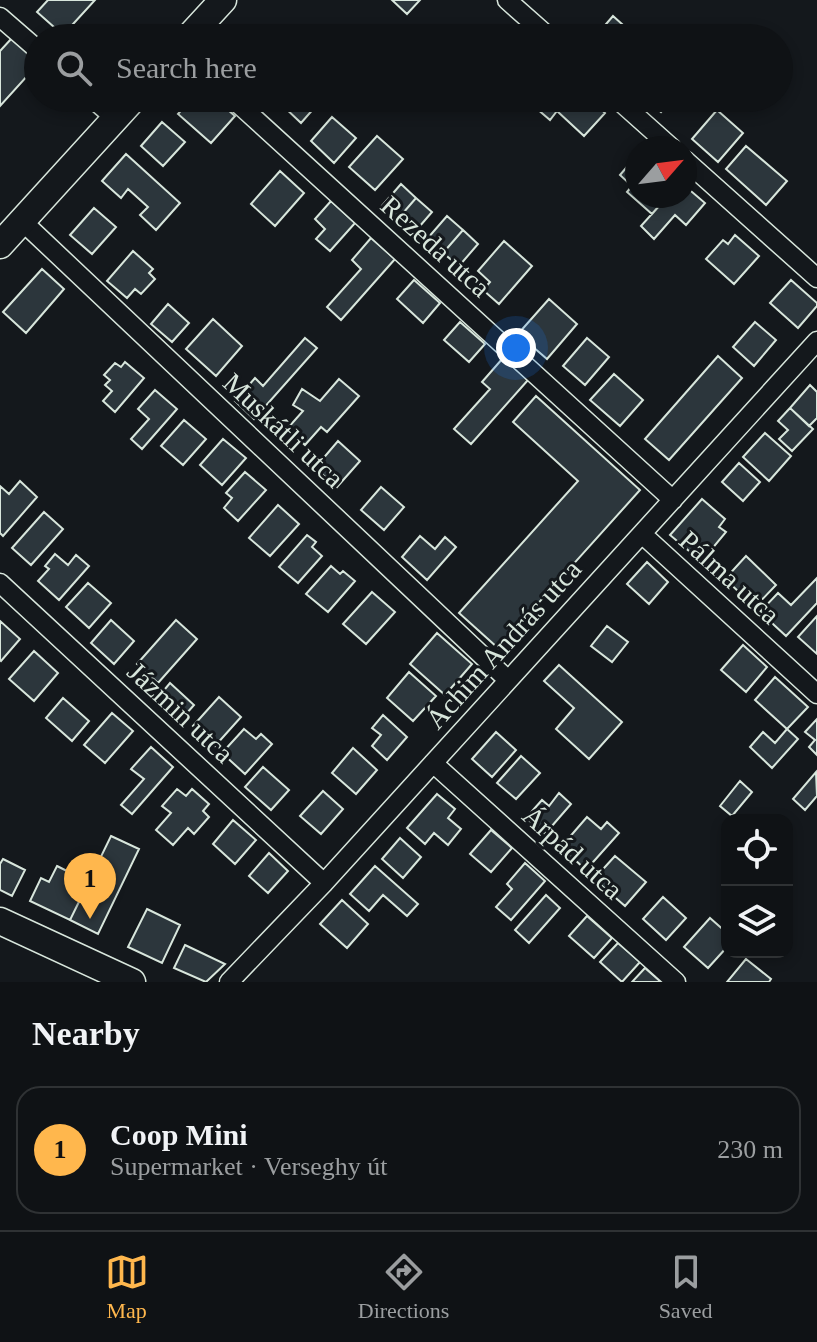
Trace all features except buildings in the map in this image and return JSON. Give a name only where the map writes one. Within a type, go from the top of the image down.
[{"type":"street","points":[[201,24],[223,0]]},
{"type":"street","points":[[507,0],[534,24]]},
{"type":"street","points":[[0,17],[24,38]]},
{"type":"street","points":[[108,112],[115,118]]},
{"type":"street","points":[[0,245],[121,112]]},
{"type":"street","name":"Rezeda utca","points":[[247,112],[673,500]]},
{"type":"street","points":[[632,112],[659,136]]},
{"type":"street","points":[[697,171],[817,278]]},
{"type":"street","name":"Muskátli utca","points":[[22,221],[508,680]]},
{"type":"street","name":"Áchim András utca","points":[[229,982],[324,883],[817,341]]},
{"type":"street","name":"Pálma utca","points":[[642,534],[817,694]]},
{"type":"street","name":"Jázmin utca","points":[[0,583],[324,883]]},
{"type":"street","name":"Árpád utca","points":[[433,763],[676,982]]},
{"type":"street","points":[[0,921],[90,974],[132,982]]},
{"type":"place","name":"Coop Mini","points":[[90,919]]}]
